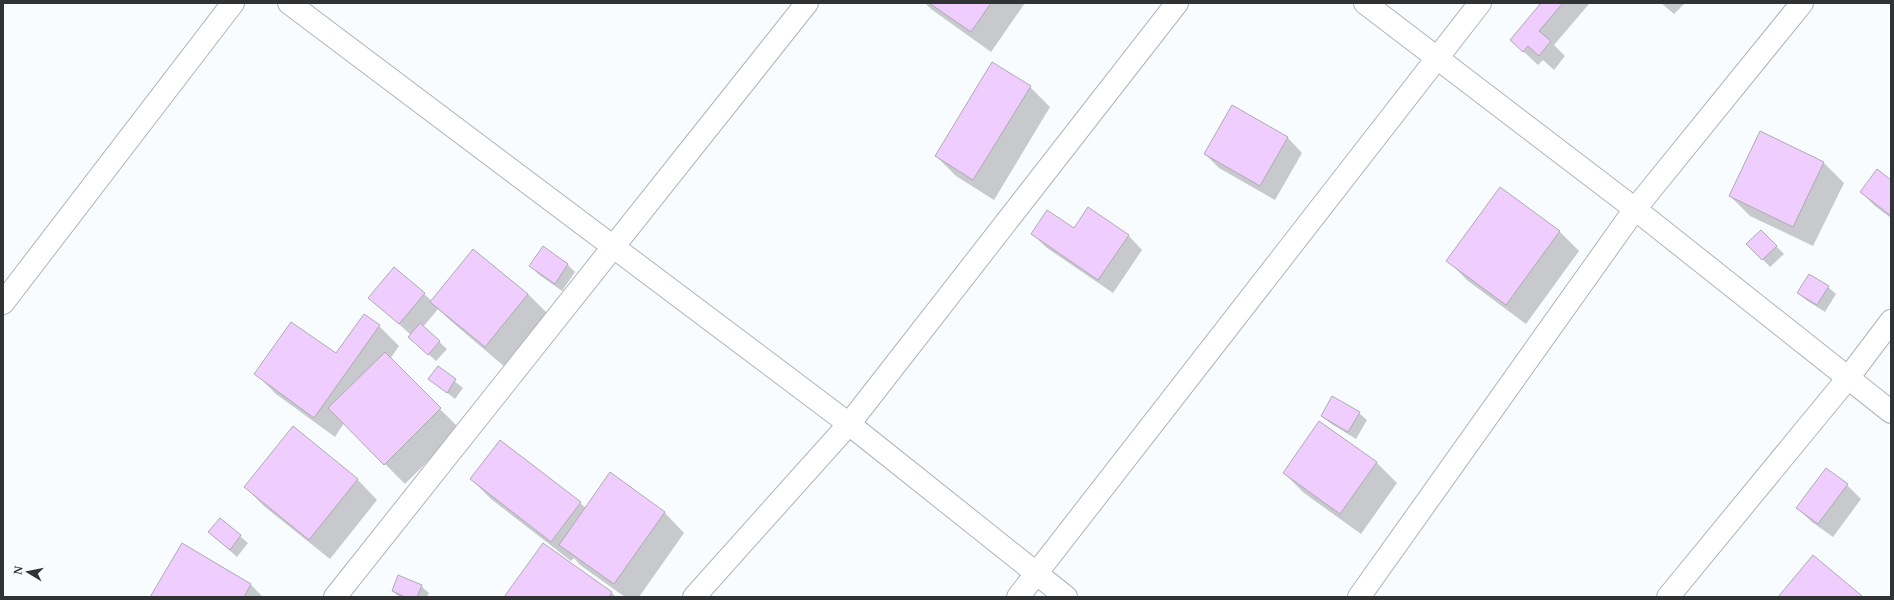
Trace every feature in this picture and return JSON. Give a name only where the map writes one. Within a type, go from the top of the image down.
[{"type":"street","points":[[3,303],[233,3]]},
{"type":"street","points":[[289,3],[849,424],[1038,573],[1066,597]]},
{"type":"street","points":[[335,597],[807,3]]},
{"type":"street","points":[[694,597],[849,424],[1177,3]]},
{"type":"street","points":[[1365,3],[1635,209],[1891,412]]},
{"type":"street","points":[[1018,597],[1480,3]]},
{"type":"street","points":[[1359,597],[1635,209],[1802,3]]},
{"type":"street","points":[[1668,597],[1848,378],[1891,320]]},
{"type":"building","points":[[929,3],[991,3],[971,32]]},
{"type":"building","points":[[1541,3],[1563,3],[1539,31],[1551,41],[1539,56],[1528,46],[1523,52],[1510,40]]},
{"type":"building","points":[[992,62],[1031,86],[973,180],[935,156]]},
{"type":"building","points":[[1232,105],[1288,137],[1260,186],[1204,154]]},
{"type":"building","points":[[1760,131],[1824,162],[1793,227],[1729,196]]},
{"type":"building","points":[[1877,169],[1891,180],[1891,216],[1860,192]]},
{"type":"building","points":[[1500,187],[1560,231],[1506,305],[1446,261]]},
{"type":"building","points":[[1088,207],[1129,235],[1098,280],[1031,234],[1047,210],[1074,228]]},
{"type":"building","points":[[1761,230],[1777,246],[1762,260],[1746,244]]},
{"type":"building","points":[[543,246],[568,264],[555,284],[529,266]]},
{"type":"building","points":[[473,249],[528,294],[485,347],[430,302]]},
{"type":"building","points":[[394,267],[425,293],[399,324],[368,298]]},
{"type":"building","points":[[1809,274],[1829,286],[1817,305],[1797,293]]},
{"type":"building","points":[[364,314],[380,325],[314,418],[254,374],[291,322],[336,353]]},
{"type":"building","points":[[420,323],[440,341],[428,355],[408,337]]},
{"type":"building","points":[[385,352],[441,408],[384,465],[328,408]]},
{"type":"building","points":[[438,366],[456,379],[447,393],[428,379]]},
{"type":"building","points":[[1332,396],[1360,412],[1348,432],[1321,416]]},
{"type":"building","points":[[1319,421],[1377,462],[1340,514],[1283,473]]},
{"type":"building","points":[[293,426],[358,479],[309,540],[244,487]]},
{"type":"building","points":[[500,440],[581,502],[551,542],[470,479]]},
{"type":"building","points":[[1826,468],[1848,484],[1818,524],[1796,508]]},
{"type":"building","points":[[610,472],[665,512],[614,584],[559,545]]},
{"type":"building","points":[[220,518],[241,535],[230,550],[208,532]]},
{"type":"building","points":[[182,543],[251,584],[244,597],[150,597]]},
{"type":"building","points":[[543,543],[612,592],[609,597],[504,597]]},
{"type":"building","points":[[1813,555],[1862,596],[1778,597]]},
{"type":"building","points":[[398,575],[422,585],[417,597],[405,597],[392,591]]}]
